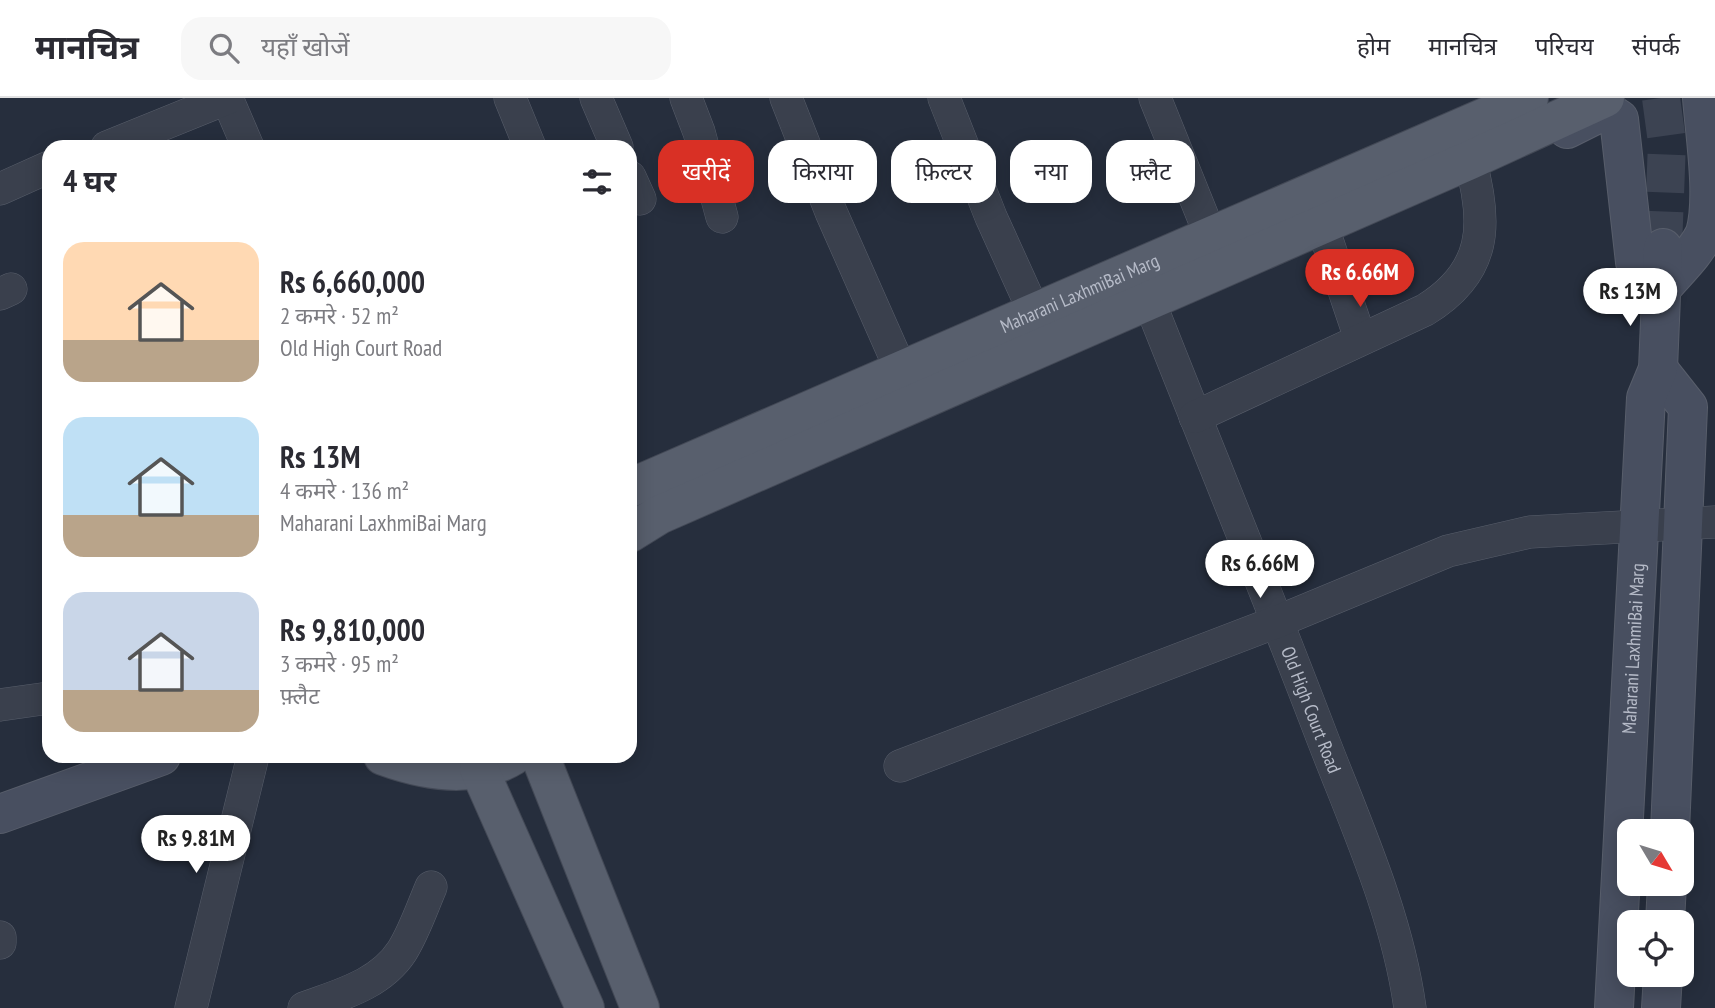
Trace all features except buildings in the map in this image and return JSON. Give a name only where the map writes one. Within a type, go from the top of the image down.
[{"type":"main road","name":"Maharani LaxhmiBai Marg","points":[[637,485],[900,368],[1035,314],[1450,130],[1529,98]]},
{"type":"main road","points":[[637,529],[659,515],[1148,298],[1470,160],[1605,98]]},
{"type":"main road","points":[[1505,144],[1526,145],[1605,110],[1614,114],[1621,131],[1635,262],[1641,283],[1650,289],[1661,289],[1704,235],[1712,199],[1702,98]]},
{"type":"main road","name":"Maharani LaxhmiBai Marg","points":[[1614,1008],[1646,398],[1658,369],[1663,248]]},
{"type":"main road","points":[[1658,369],[1688,407],[1699,522],[1671,819]]},
{"type":"main road","points":[[0,814],[142,763]]},
{"type":"main road","points":[[405,763],[430,771],[489,763]]},
{"type":"main road","points":[[496,763],[585,1008]]},
{"type":"main road","points":[[543,763],[640,1008]]},
{"type":"main road","points":[[1661,1008],[1662,987]]},
{"type":"street","points":[[124,140],[228,98],[245,140]]},
{"type":"street","points":[[510,98],[527,140]]},
{"type":"street","points":[[596,98],[614,140]]},
{"type":"street","points":[[686,98],[699,132],[722,218]]},
{"type":"street","points":[[786,98],[831,212],[900,368]]},
{"type":"street","points":[[944,98],[1035,314]]},
{"type":"street","points":[[1155,98],[1211,237]]},
{"type":"street","points":[[1195,417],[1360,338],[1426,310],[1448,296],[1477,251],[1482,225],[1481,199],[1470,160]]},
{"type":"street","points":[[0,189],[42,170]]},
{"type":"street","points":[[1321,225],[1360,338]]},
{"type":"street","name":"Old High Court Road","points":[[1148,298],[1279,621],[1367,850],[1400,956],[1410,1008]]},
{"type":"street","points":[[900,766],[1279,621],[1448,551],[1530,532],[1640,523],[1699,522]]},
{"type":"street","points":[[0,705],[42,699]]},
{"type":"street","points":[[191,1008],[251,763]]},
{"type":"street","points":[[304,1008],[358,988],[382,973],[402,950],[431,887]]},
{"type":"street","points":[[0,937],[0,943]]},
{"type":"tunnel","points":[[1661,98],[1667,142],[1663,248]]}]
